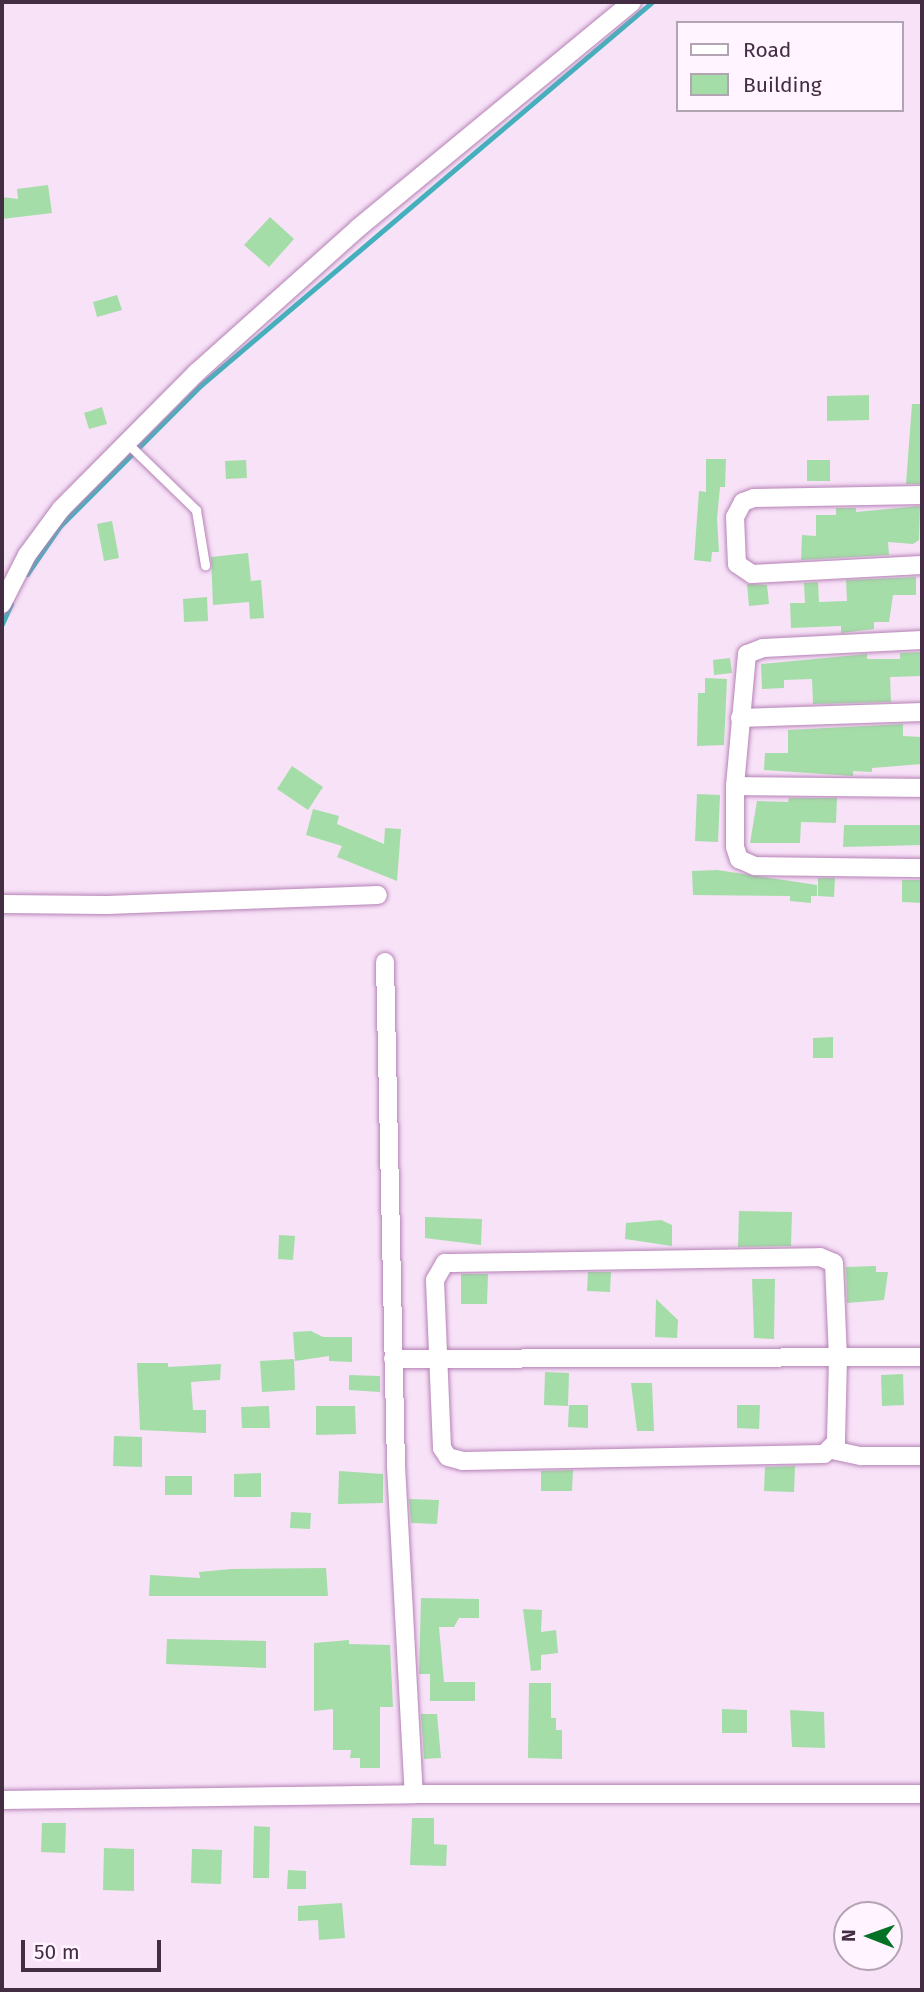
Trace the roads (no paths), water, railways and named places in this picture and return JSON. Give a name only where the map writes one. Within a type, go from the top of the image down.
[{"type":"street","points":[[2,604],[27,555],[61,509],[125,441],[358,228],[632,2]]},
{"type":"street","points":[[922,495],[754,498],[743,502],[735,517],[737,564],[752,574],[922,565]]},
{"type":"street","points":[[922,640],[752,649],[744,663],[735,848],[745,864],[922,867]]},
{"type":"street","points":[[740,719],[922,712]]},
{"type":"street","points":[[736,786],[922,788]]},
{"type":"street","points":[[2,904],[107,905],[378,895]]},
{"type":"street","points":[[386,962],[393,1359],[414,1794]]},
{"type":"street","points":[[832,1450],[838,1358],[834,1263],[820,1256],[445,1263],[435,1280],[442,1448],[449,1457],[463,1461],[815,1456],[832,1450],[861,1456],[922,1456]]},
{"type":"street","points":[[393,1359],[922,1357]]},
{"type":"street","points":[[2,1800],[414,1794],[922,1794]]},
{"type":"lane","points":[[125,441],[186,496],[196,510],[205,565]]},
{"type":"waterway","points":[[27,574],[60,526],[201,385],[652,2]]},
{"type":"waterway","points":[[2,624],[11,604]]}]
